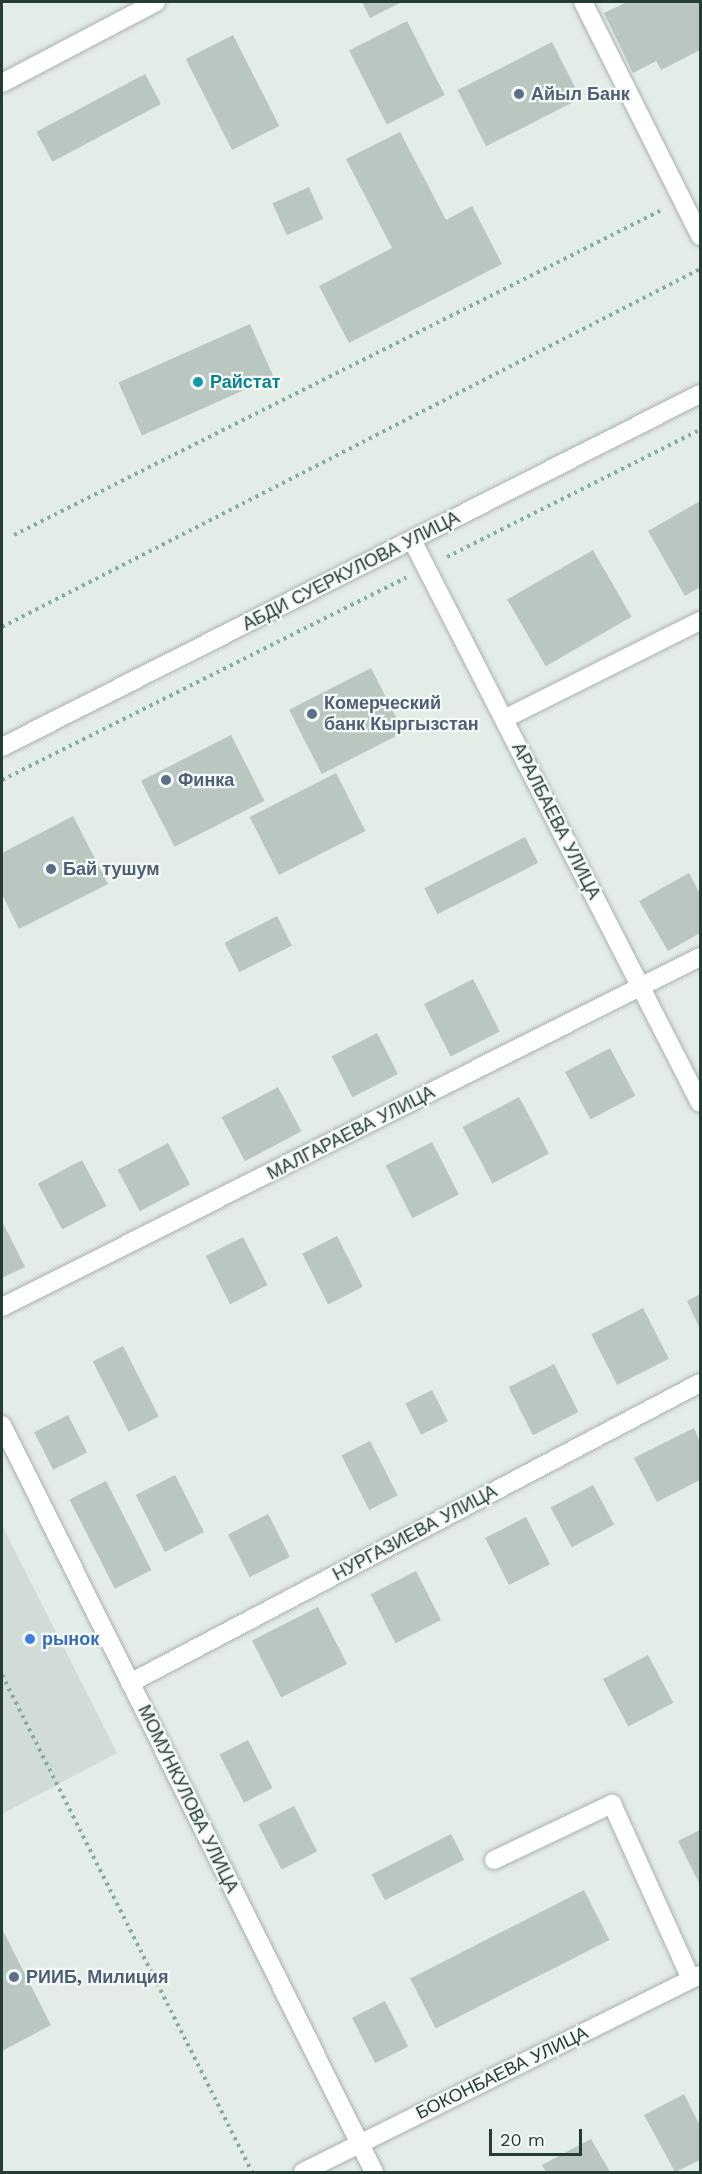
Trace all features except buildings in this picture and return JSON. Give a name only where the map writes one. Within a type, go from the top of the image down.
[{"type":"street","points":[[2,83],[156,2]]},
{"type":"street","points":[[583,2],[700,236]]},
{"type":"street","name":"АБДИ СУЕРКУЛОВА УЛИЦА","points":[[2,747],[700,394]]},
{"type":"street","name":"АРАЛБАЕВА УЛИЦА","points":[[412,540],[700,1103]]},
{"type":"street","points":[[504,719],[700,621]]},
{"type":"street","name":"МАЛГАРАЕВА УЛИЦА","points":[[2,1307],[700,957]]},
{"type":"street","name":"НУРГАЗИЕВА УЛИЦА","points":[[130,1683],[700,1383]]},
{"type":"street","name":"МОМУНКУЛОВА УЛИЦА","points":[[2,1425],[374,2172]]},
{"type":"street","points":[[494,1860],[612,1804],[696,1977]]},
{"type":"street","name":"БОКОНБАЕВА УЛИЦА","points":[[303,2172],[696,1977]]},
{"type":"path","points":[[14,535],[682,200]]},
{"type":"path","points":[[2,627],[700,269]]},
{"type":"path","points":[[2,780],[700,430]]},
{"type":"path","points":[[2,1675],[252,2172]]},
{"type":"shaded area","name":"рынок","points":[[2,1525],[117,1753],[2,1814]]},
{"type":"place","name":"Айыл Банк","points":[[519,94]]},
{"type":"place","name":"Райстат","points":[[198,382]]},
{"type":"place","name":"Комерческий банк Кыргызстан","points":[[312,714]]},
{"type":"place","name":"Финка","points":[[166,780]]},
{"type":"place","name":"Бай тушум","points":[[51,869]]},
{"type":"place","name":"рынок","points":[[30,1639]]},
{"type":"place","name":"РИИБ, Милиция","points":[[14,1977]]}]
